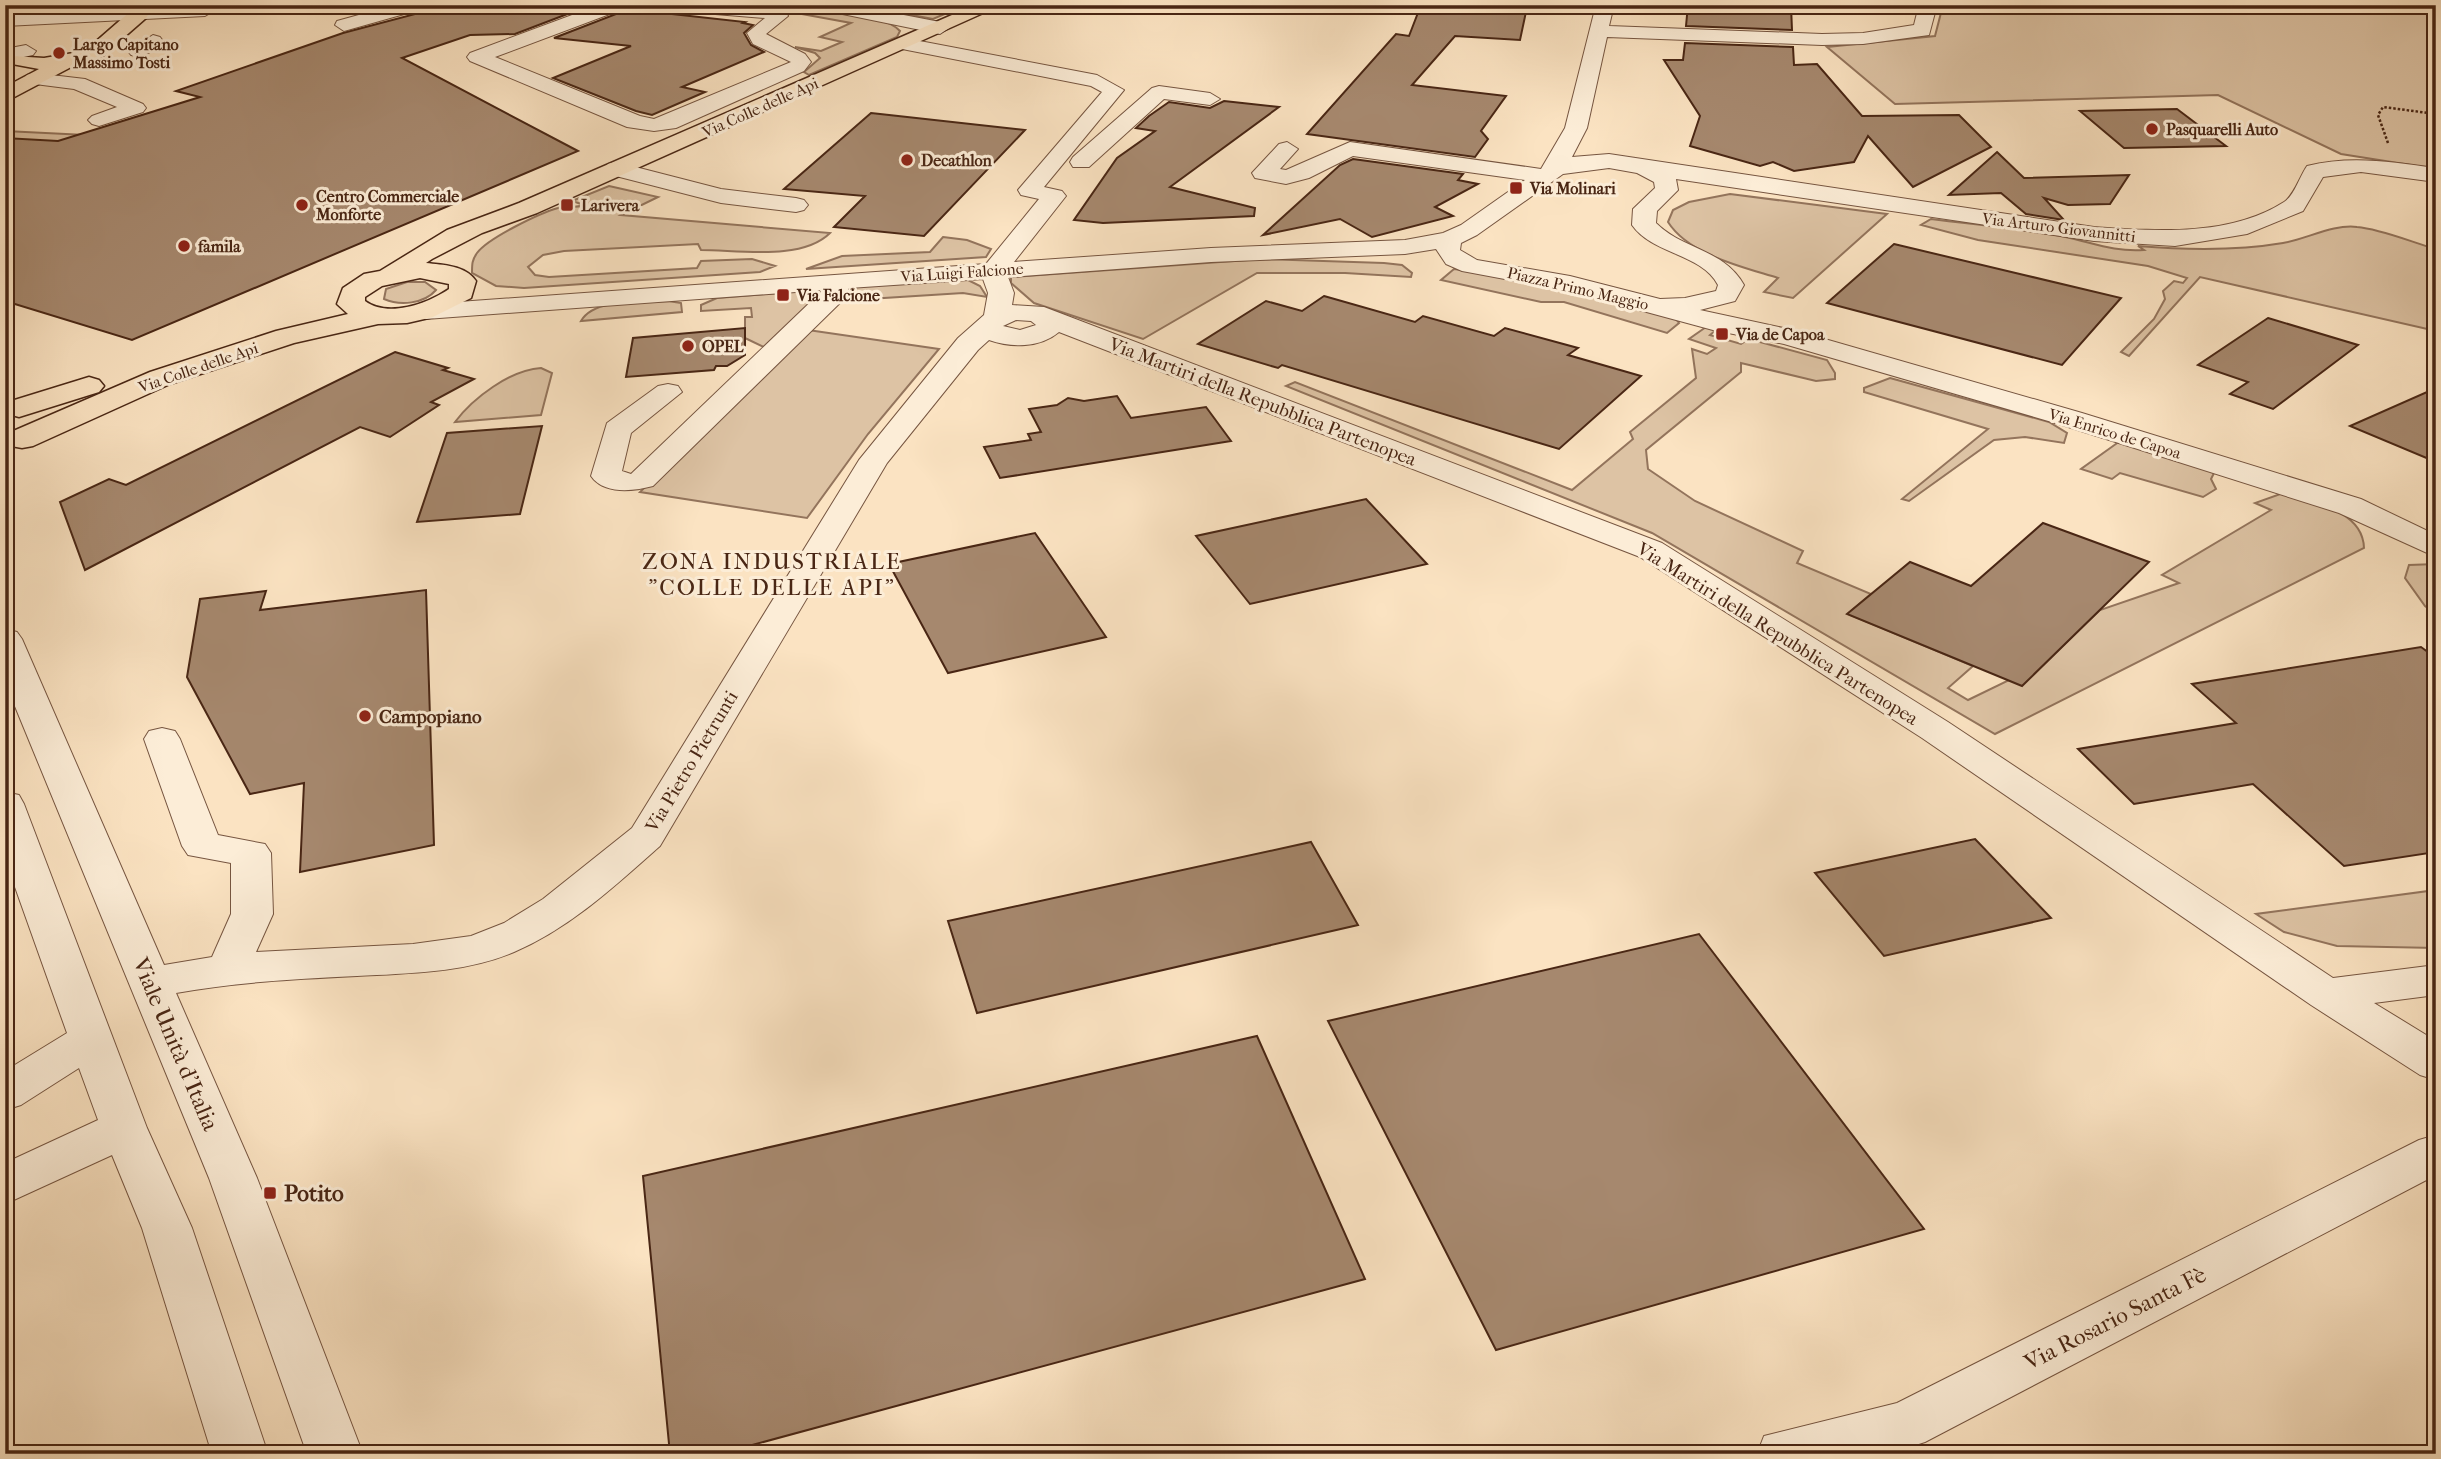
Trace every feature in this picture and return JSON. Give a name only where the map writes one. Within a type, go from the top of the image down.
[{"type":"main road","name":"Via Colle delle Api","points":[[13,425],[209,347],[352,294],[367,283],[390,275],[428,247],[481,222],[528,208],[992,5]]},
{"type":"main road","points":[[75,35],[148,10]]},
{"type":"main road","points":[[5,96],[69,62],[96,54],[102,49],[102,45],[148,10]]},
{"type":"main road","points":[[14,59],[69,41],[90,41],[102,45]]},
{"type":"main road","points":[[14,59],[37,64],[69,62]]},
{"type":"main road","name":"Via Colle delle Api","points":[[462,281],[459,261],[478,240],[528,208]]},
{"type":"main road","points":[[390,275],[430,270],[462,281],[454,299],[426,311]]},
{"type":"main road","points":[[352,294],[351,304],[355,308],[381,315]]},
{"type":"main road","name":"Via Colle delle Api","points":[[13,425],[286,337],[381,315],[426,311]]},
{"type":"street","points":[[5,20],[148,10],[205,10],[214,5]]},
{"type":"street","points":[[344,25],[416,5]]},
{"type":"street","points":[[617,5],[477,57],[635,122],[654,125],[668,123],[797,67],[801,62],[799,58],[760,40],[756,33],[779,16],[740,7],[683,10],[660,5]]},
{"type":"street","points":[[823,5],[940,28]]},
{"type":"street","points":[[1550,172],[1576,128],[1605,5]]},
{"type":"street","points":[[1598,31],[1742,39],[1858,39],[1904,30],[1922,31],[1928,5]]},
{"type":"street","points":[[904,44],[1097,81],[1114,90],[1029,190],[1054,195]]},
{"type":"street","points":[[34,79],[78,83],[136,108],[99,120]]},
{"type":"street","name":"Via Pietro Pietrunti","points":[[149,984],[228,968],[447,957],[499,942],[546,915],[603,875],[646,837],[874,460],[911,411],[940,381],[968,344],[995,302],[1054,195],[1086,156],[1159,92],[1210,99]]},
{"type":"street","points":[[1576,128],[1585,149],[1609,161]]},
{"type":"street","points":[[1287,149],[1263,173],[1286,177],[1301,173],[1350,149],[1550,172]]},
{"type":"street","points":[[1471,266],[1455,259],[1448,252],[1449,239],[1469,230],[1550,172],[1569,163],[1609,161],[1643,167],[1665,179],[1665,192],[1645,209],[1644,225],[1665,244],[1720,270],[1731,285],[1726,296]]},
{"type":"street","name":"Via Arturo Giovannitti","points":[[1643,167],[1735,178],[1784,188],[2094,234],[2175,239],[2239,229],[2295,206],[2315,172],[2361,165],[2436,175]]},
{"type":"street","points":[[617,169],[721,196],[796,205]]},
{"type":"street","name":"Via Arturo Giovannitti","points":[[1665,192],[1710,186],[1784,188]]},
{"type":"street","name":"Via Luigi Falcione","points":[[426,311],[837,281],[995,302],[1211,255],[1405,247],[1449,239]]},
{"type":"street","name":"Via Luigi Falcione","points":[[1333,251],[1471,266]]},
{"type":"street","name":"Piazza Primo Maggio","points":[[1471,266],[1570,284],[1660,307],[1694,305],[1726,296]]},
{"type":"street","name":"Via Luigi Falcione","points":[[462,281],[495,293],[591,297]]},
{"type":"street","points":[[668,391],[617,429],[606,476],[630,483],[642,480],[836,293],[837,281]]},
{"type":"street","name":"Via Enrico de Capoa","points":[[1726,296],[1740,314],[1788,337]]},
{"type":"street","points":[[995,302],[1036,327]]},
{"type":"street","name":"Via Martiri della Repubblica Partenopea","points":[[995,302],[997,334],[1036,327],[1100,340],[1651,550],[1935,730],[2326,994],[2436,1063]]},
{"type":"street","name":"Via Enrico de Capoa","points":[[1660,307],[1713,322],[1788,337],[2072,419],[2350,506],[2436,547]]},
{"type":"street","name":"Via Pietro Pietrunti","points":[[940,381],[1036,327]]},
{"type":"street","name":"Viale Unità d'Italia","points":[[5,639],[233,1178],[335,1454]]},
{"type":"street","points":[[162,739],[202,846],[251,853],[252,915],[228,968]]},
{"type":"street","points":[[5,804],[18,881],[92,1039],[124,1128],[167,1228],[240,1454]]},
{"type":"street","points":[[2326,994],[2436,980]]},
{"type":"street","points":[[5,1093],[92,1039]]},
{"type":"street","points":[[5,1185],[124,1128]]},
{"type":"street","name":"Via Rosario Santa Fè","points":[[1784,1454],[1906,1425],[2436,1153]]},
{"type":"path","points":[[2384,168],[2389,145],[2378,115],[2383,107],[2436,114]]},
{"type":"shaded area","points":[[753,5],[853,14],[874,18],[900,31],[897,37],[809,75],[804,72],[820,58],[815,53],[795,47],[821,51],[842,42],[820,37],[851,23]]},
{"type":"shaded area","points":[[857,5],[966,5],[933,19]]},
{"type":"shaded area","points":[[1943,5],[2436,5],[2436,169],[2341,154],[2218,95],[1895,104],[1827,47],[1935,36]]},
{"type":"shaded area","points":[[5,131],[86,135],[5,162]]},
{"type":"shaded area","points":[[609,186],[658,197],[621,215],[830,233],[818,242],[787,251],[701,250],[698,244],[564,251],[543,255],[528,267],[535,275],[549,277],[697,268],[701,261],[752,259],[775,266],[760,272],[524,288],[496,286],[472,273],[475,256],[492,240],[550,211],[584,205],[572,201]]},
{"type":"shaded area","points":[[1730,194],[1887,214],[1793,298],[1764,292],[1778,278],[1703,251],[1689,243],[1668,222],[1673,210],[1689,202]]},
{"type":"shaded area","points":[[1931,219],[2036,232],[2124,250],[2144,250],[2138,246],[2229,249],[2292,241],[2339,228],[2375,230],[2429,247],[2428,252],[2436,254],[2436,331],[2200,277],[2129,356],[2121,352],[2154,319],[2165,299],[2163,291],[2174,281],[2183,283],[2187,278],[2148,266],[1978,240],[1921,225]]},
{"type":"shaded area","points":[[943,237],[967,240],[991,249],[986,257],[806,269],[842,256],[930,252]]},
{"type":"shaded area","points":[[1262,259],[1384,263],[1402,265],[1412,273],[1411,277],[1345,273],[1257,273],[1143,339],[1034,303],[1011,283],[1011,277]]},
{"type":"shaded area","points":[[1454,269],[1519,278],[1675,318],[1679,323],[1667,333],[1564,302],[1541,302],[1441,280]]},
{"type":"shaded area","points":[[966,279],[980,286],[987,297],[963,293],[836,301],[853,287]]},
{"type":"shaded area","points":[[407,282],[425,282],[436,290],[418,301],[397,303],[384,299],[386,289]]},
{"type":"shaded area","points":[[816,290],[823,293],[768,349],[745,338],[745,317],[752,317],[751,308],[701,311],[701,305],[717,298]]},
{"type":"shaded area","points":[[668,301],[681,303],[682,312],[581,321],[588,313],[608,305]]},
{"type":"shaded area","points":[[1706,327],[1716,330],[1710,335],[1741,344],[1749,339],[1827,360],[1835,373],[1835,379],[1816,381],[1741,363],[1741,372],[1646,450],[1648,469],[1695,501],[1803,551],[1797,563],[1871,594],[1848,614],[1973,666],[1948,688],[1968,700],[2009,680],[2022,685],[2100,610],[2179,583],[2162,575],[2271,510],[2255,503],[2283,493],[2321,504],[2346,516],[2355,525],[2364,548],[1995,734],[1652,533],[1286,386],[1295,382],[1572,490],[1633,439],[1630,432],[1696,378],[1692,349],[1707,354],[1716,348],[1689,339]]},
{"type":"shaded area","points":[[808,330],[939,349],[868,434],[807,518],[640,492]]},
{"type":"shaded area","points":[[541,368],[552,373],[541,415],[455,422],[493,387],[517,374]]},
{"type":"shaded area","points":[[1890,378],[2049,422],[2067,433],[2064,443],[2025,437],[1994,440],[1909,501],[1902,499],[1988,429],[1864,392],[1864,388]]},
{"type":"shaded area","points":[[2120,441],[2215,471],[2211,479],[2216,489],[2203,497],[2120,473],[2112,479],[2081,469]]},
{"type":"shaded area","points":[[2436,564],[2436,614],[2425,606],[2405,578],[2409,565]]},
{"type":"shaded area","points":[[2436,890],[2436,948],[2337,946],[2284,932],[2256,914]]},
{"type":"building","name":"Centro Commerciale Monforte","points":[[427,5],[591,5],[515,34],[470,35],[402,58],[578,151],[132,340],[5,301],[5,138],[58,141],[200,97],[176,91],[343,33],[423,12]]},
{"type":"building","points":[[628,5],[649,5],[654,12],[745,22],[743,23],[753,25],[744,33],[751,45],[764,52],[682,87],[705,92],[652,115],[553,78],[631,46],[554,38],[624,11]]},
{"type":"building","points":[[1421,5],[1527,7],[1520,40],[1455,36],[1412,85],[1506,96],[1481,131],[1488,139],[1475,157],[1307,134],[1396,34],[1409,36]]},
{"type":"building","points":[[1688,5],[1791,6],[1792,30],[1686,26]]},
{"type":"building","points":[[1685,43],[1793,47],[1794,65],[1817,64],[1862,116],[1959,115],[1991,147],[1913,187],[1868,136],[1854,162],[1794,171],[1773,162],[1760,166],[1690,146],[1700,116],[1664,60],[1683,60]]},
{"type":"building","points":[[1224,101],[1279,107],[1170,187],[1255,208],[1254,216],[1103,223],[1074,220],[1117,158],[1155,131],[1136,128],[1149,116],[1169,102],[1210,108]]},
{"type":"building","name":"Pasquarelli Auto","points":[[2177,109],[2226,146],[2124,148],[2080,111]]},
{"type":"building","name":"Decathlon","points":[[871,113],[1025,130],[924,236],[834,227],[865,196],[784,189]]},
{"type":"building","points":[[1997,152],[2024,178],[2129,175],[2110,204],[2068,205],[2044,198],[2064,220],[2026,214],[2001,193],[1949,195]]},
{"type":"building","points":[[1353,159],[1463,174],[1458,180],[1478,184],[1435,207],[1453,216],[1372,237],[1340,219],[1263,235],[1340,165]]},
{"type":"building","points":[[1894,244],[2121,298],[2062,365],[1827,303]]},
{"type":"building","points":[[1324,296],[1415,322],[1423,316],[1494,336],[1505,328],[1578,348],[1568,355],[1641,376],[1559,449],[1282,365],[1278,368],[1198,344],[1266,301],[1302,311]]},
{"type":"building","points":[[2268,318],[2358,345],[2273,409],[2230,394],[2248,382],[2198,365]]},
{"type":"building","name":"OPEL","points":[[745,328],[745,355],[727,366],[716,366],[714,370],[626,377],[633,338]]},
{"type":"building","points":[[395,352],[474,379],[431,402],[439,405],[390,437],[360,427],[85,570],[60,502],[109,479],[126,485]]},
{"type":"building","points":[[2436,388],[2436,462],[2350,426]]},
{"type":"building","points":[[1117,396],[1131,418],[1206,407],[1231,441],[1000,478],[984,447],[1031,440],[1028,434],[1041,432],[1029,409],[1057,405],[1068,398],[1084,401]]},
{"type":"building","points":[[542,426],[520,514],[417,522],[447,433]]},
{"type":"building","points":[[1366,499],[1427,564],[1250,604],[1196,536]]},
{"type":"building","points":[[2043,523],[2149,562],[2022,686],[1847,614],[1910,562],[1971,586]]},
{"type":"building","points":[[1035,533],[1106,637],[948,673],[889,564]]},
{"type":"building","points":[[426,590],[434,845],[300,872],[304,783],[250,794],[187,677],[200,599],[266,591],[260,610]]},
{"type":"building","points":[[2421,647],[2436,658],[2436,852],[2344,866],[2253,784],[2134,804],[2078,749],[2236,723],[2192,684]]},
{"type":"building","points":[[1975,839],[2051,918],[1884,956],[1815,873]]},
{"type":"building","points":[[1311,842],[1358,925],[977,1013],[948,921]]},
{"type":"building","points":[[1699,934],[1924,1229],[1496,1350],[1328,1021]]},
{"type":"building","points":[[1257,1036],[1365,1279],[719,1454],[670,1454],[643,1176]]},
{"type":"place","name":"Largo Capitano Massimo Tosti","points":[[59,53]]},
{"type":"place","name":"Pasquarelli Auto","points":[[2152,129]]},
{"type":"place","name":"Decathlon","points":[[907,160]]},
{"type":"place","name":"Via Molinari","points":[[1516,188]]},
{"type":"place","name":"Centro Commerciale Monforte","points":[[302,205]]},
{"type":"place","name":"Larivera","points":[[567,205]]},
{"type":"place","name":"famila","points":[[184,246]]},
{"type":"place","name":"Via Falcione","points":[[783,295]]},
{"type":"place","name":"Via de Capoa","points":[[1722,334]]},
{"type":"place","name":"OPEL","points":[[688,346]]},
{"type":"place","name":"Campopiano","points":[[365,716]]},
{"type":"place","name":"Potito","points":[[270,1193]]},
{"type":"district","name":"ZONA INDUSTRIALE \"COLLE DELLE API\"","points":[[772,574]]}]
